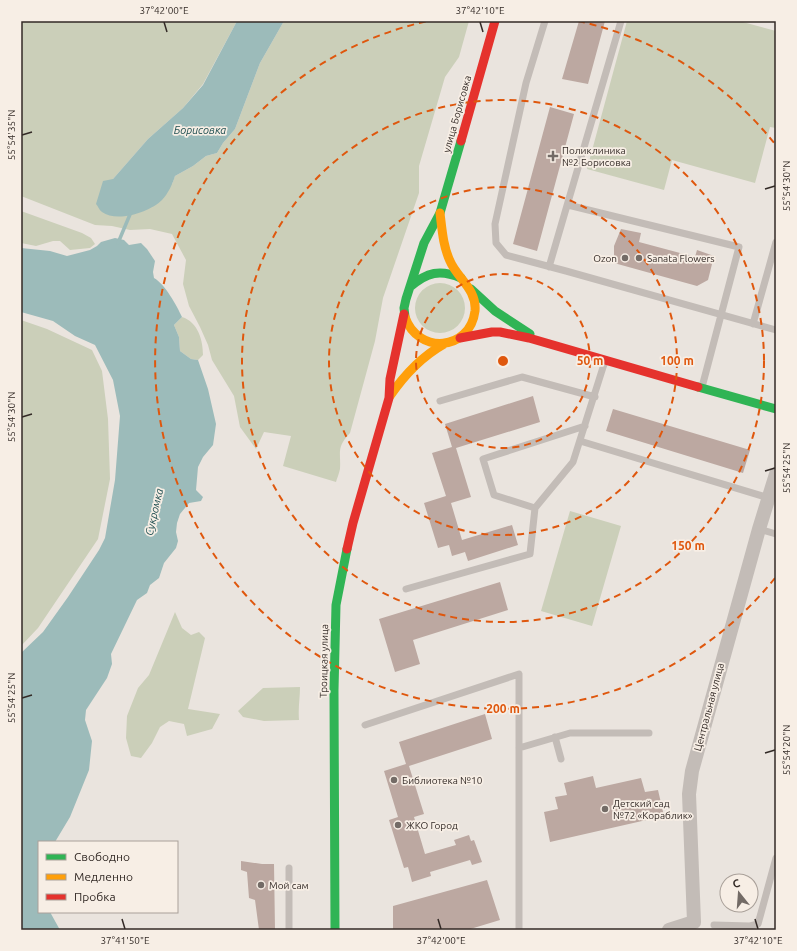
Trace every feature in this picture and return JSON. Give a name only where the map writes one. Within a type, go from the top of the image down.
[{"type":"street","name":"улица Борисовка","points":[[440,213],[495,21]]},
{"type":"street","points":[[440,213],[445,248],[450,261],[461,278],[471,290],[495,311],[531,335],[546,342]]},
{"type":"street","points":[[440,213],[425,241],[404,301],[404,314],[414,334],[428,342],[444,344],[460,338],[485,333],[500,332],[546,342],[776,409]]},
{"type":"street","points":[[410,287],[418,280],[433,273],[449,274],[461,278]]},
{"type":"street","points":[[460,338],[472,323],[475,313],[476,305],[471,290]]},
{"type":"street","name":"Троицкая улица","points":[[335,930],[334,690],[336,605],[352,527],[389,398],[390,379],[404,314]]},
{"type":"street","name":"Троицкая улица","points":[[389,398],[414,364],[429,352],[444,344]]},
{"type":"street","name":"Центральная улица","points":[[669,930],[694,922],[689,794],[692,771],[759,529],[776,474]]},
{"type":"lane","points":[[545,21],[526,83],[496,224],[496,243],[506,255],[776,330]]},
{"type":"lane","points":[[549,267],[621,21]]},
{"type":"lane","points":[[568,205],[739,248],[702,388]]},
{"type":"lane","points":[[753,324],[776,242]]},
{"type":"lane","points":[[406,589],[530,554],[536,508],[573,462],[605,359]]},
{"type":"lane","points":[[440,401],[522,377],[594,397]]},
{"type":"lane","points":[[536,508],[494,495],[483,459],[585,426]]},
{"type":"lane","points":[[580,441],[769,498]]},
{"type":"lane","points":[[759,529],[776,534]]},
{"type":"lane","points":[[365,725],[519,674],[519,930]]},
{"type":"lane","points":[[520,748],[570,733],[649,733]]},
{"type":"lane","points":[[555,737],[561,759]]},
{"type":"lane","points":[[714,926],[750,926],[758,924],[774,871],[776,858]]},
{"type":"lane","points":[[289,868],[289,930]]},
{"type":"green space","points":[[21,21],[237,21],[203,84],[183,108],[148,139],[113,179],[172,184],[175,176],[193,166],[206,156],[217,153],[235,129],[260,63],[284,21],[469,21],[459,57],[445,77],[419,166],[419,193],[383,298],[375,341],[350,433],[341,446],[340,469],[336,482],[283,466],[291,436],[264,432],[256,449],[240,427],[234,396],[212,360],[208,345],[189,306],[183,284],[186,260],[172,234],[150,229],[130,230],[112,226],[95,225],[21,196]]},
{"type":"green space","points":[[627,21],[739,21],[776,31],[776,128],[770,127],[755,183],[672,160],[664,190],[587,169]]},
{"type":"green space","points":[[21,211],[82,233],[91,238],[95,244],[90,248],[70,250],[60,241],[53,241],[36,246],[21,243]]},
{"type":"green space","points":[[440,283],[449,285],[460,294],[465,308],[463,317],[454,328],[440,333],[431,331],[420,322],[415,308],[417,299],[426,288]]},
{"type":"green space","points":[[182,317],[187,319],[196,327],[201,338],[203,355],[198,360],[191,359],[180,351],[179,337],[174,325]]},
{"type":"green space","points":[[21,320],[47,329],[92,350],[102,371],[108,419],[110,479],[98,539],[38,628],[21,646]]},
{"type":"green space","points":[[570,511],[621,526],[592,626],[541,611]]},
{"type":"green space","points":[[175,612],[182,628],[191,635],[199,632],[205,638],[188,709],[220,714],[212,729],[187,736],[184,724],[169,721],[160,727],[152,743],[141,758],[131,756],[126,738],[127,716],[138,688],[149,675]]},
{"type":"green space","points":[[300,687],[299,720],[264,721],[243,717],[238,711],[263,688]]},
{"type":"water","name":"Борисовка","points":[[237,21],[284,21],[260,63],[235,129],[217,153],[206,156],[193,166],[175,176],[166,195],[157,204],[133,215],[116,216],[108,215],[102,212],[96,204],[103,181],[113,179],[148,139],[183,108],[203,85]]},
{"type":"water","name":"Сукромка","points":[[115,238],[124,240],[129,245],[141,243],[155,261],[153,272],[154,278],[162,285],[174,301],[182,317],[174,325],[179,337],[180,351],[191,359],[198,360],[208,389],[216,424],[213,445],[203,457],[198,467],[196,490],[203,497],[201,501],[189,503],[180,514],[177,523],[176,532],[178,541],[176,548],[164,563],[159,578],[150,585],[147,593],[137,600],[111,654],[112,664],[107,678],[86,710],[85,720],[92,741],[89,770],[70,817],[56,841],[38,841],[38,913],[51,913],[60,930],[21,930],[21,653],[43,632],[99,550],[105,538],[115,480],[120,416],[113,380],[95,345],[75,336],[53,321],[21,312],[21,248],[50,251],[67,256],[90,250],[101,242]]},
{"type":"building","points":[[579,21],[605,21],[588,84],[562,79]]},
{"type":"building","points":[[550,107],[574,114],[537,251],[513,244]]},
{"type":"building","points":[[621,229],[641,233],[639,242],[695,257],[697,250],[714,256],[708,280],[697,286],[614,263],[614,246]]},
{"type":"building","points":[[533,396],[540,422],[456,448],[471,497],[451,503],[462,540],[512,525],[518,545],[468,561],[465,552],[452,556],[449,545],[438,548],[424,503],[446,496],[432,453],[452,447],[445,424]]},
{"type":"building","points":[[613,409],[750,450],[743,473],[606,431]]},
{"type":"building","points":[[500,582],[508,610],[413,640],[420,664],[395,672],[379,619]]},
{"type":"building","points":[[485,714],[492,739],[409,766],[424,814],[414,817],[425,854],[456,845],[454,840],[469,835],[471,841],[474,840],[482,862],[472,865],[470,860],[430,872],[431,876],[412,882],[408,867],[404,868],[389,820],[398,817],[384,771],[406,764],[399,742]]},
{"type":"building","points":[[593,776],[596,788],[641,778],[645,792],[658,790],[664,816],[550,842],[544,812],[558,809],[555,797],[567,795],[564,783]]},
{"type":"building","name":"Мой сам","points":[[241,861],[274,864],[275,930],[259,930],[255,900],[249,898],[247,872],[241,870]]},
{"type":"building","points":[[487,880],[500,920],[467,930],[393,930],[393,906]]},
{"type":"waterway","name":"Борисовка","points":[[118,243],[131,212]]},
{"type":"traffic: fast","points":[[405,317],[404,308],[406,299],[424,243],[440,213],[461,141]]},
{"type":"traffic: fast","points":[[410,287],[428,275],[440,273],[461,278]]},
{"type":"traffic: fast","points":[[471,289],[495,311],[530,334]]},
{"type":"traffic: fast","points":[[698,387],[776,409]]},
{"type":"traffic: fast","points":[[335,930],[334,690],[336,605],[347,549]]},
{"type":"traffic: slow","points":[[405,317],[412,329],[421,338],[432,342],[443,343],[454,340],[464,334],[471,324],[475,311],[475,303],[470,290],[453,267],[448,255],[443,237],[440,213]]},
{"type":"traffic: slow","points":[[390,396],[402,380],[421,360],[444,344]]},
{"type":"traffic: jam","points":[[461,141],[495,21]]},
{"type":"traffic: jam","points":[[347,549],[389,398],[390,379],[404,314]]},
{"type":"traffic: jam","points":[[460,338],[500,332],[529,338],[698,387]]},
{"type":"place","name":"Поликлиника №2 Борисовка","points":[[553,156]]},
{"type":"place","name":"Ozon","points":[[625,258]]},
{"type":"place","name":"Sanata Flowers","points":[[639,258]]},
{"type":"place","name":"Библиотека №10","points":[[394,780]]},
{"type":"place","name":"Детский сад №72 «Кораблик»","points":[[605,809]]},
{"type":"place","name":"ЖКО Город","points":[[398,825]]},
{"type":"place","name":"Мой сам","points":[[261,885]]}]
